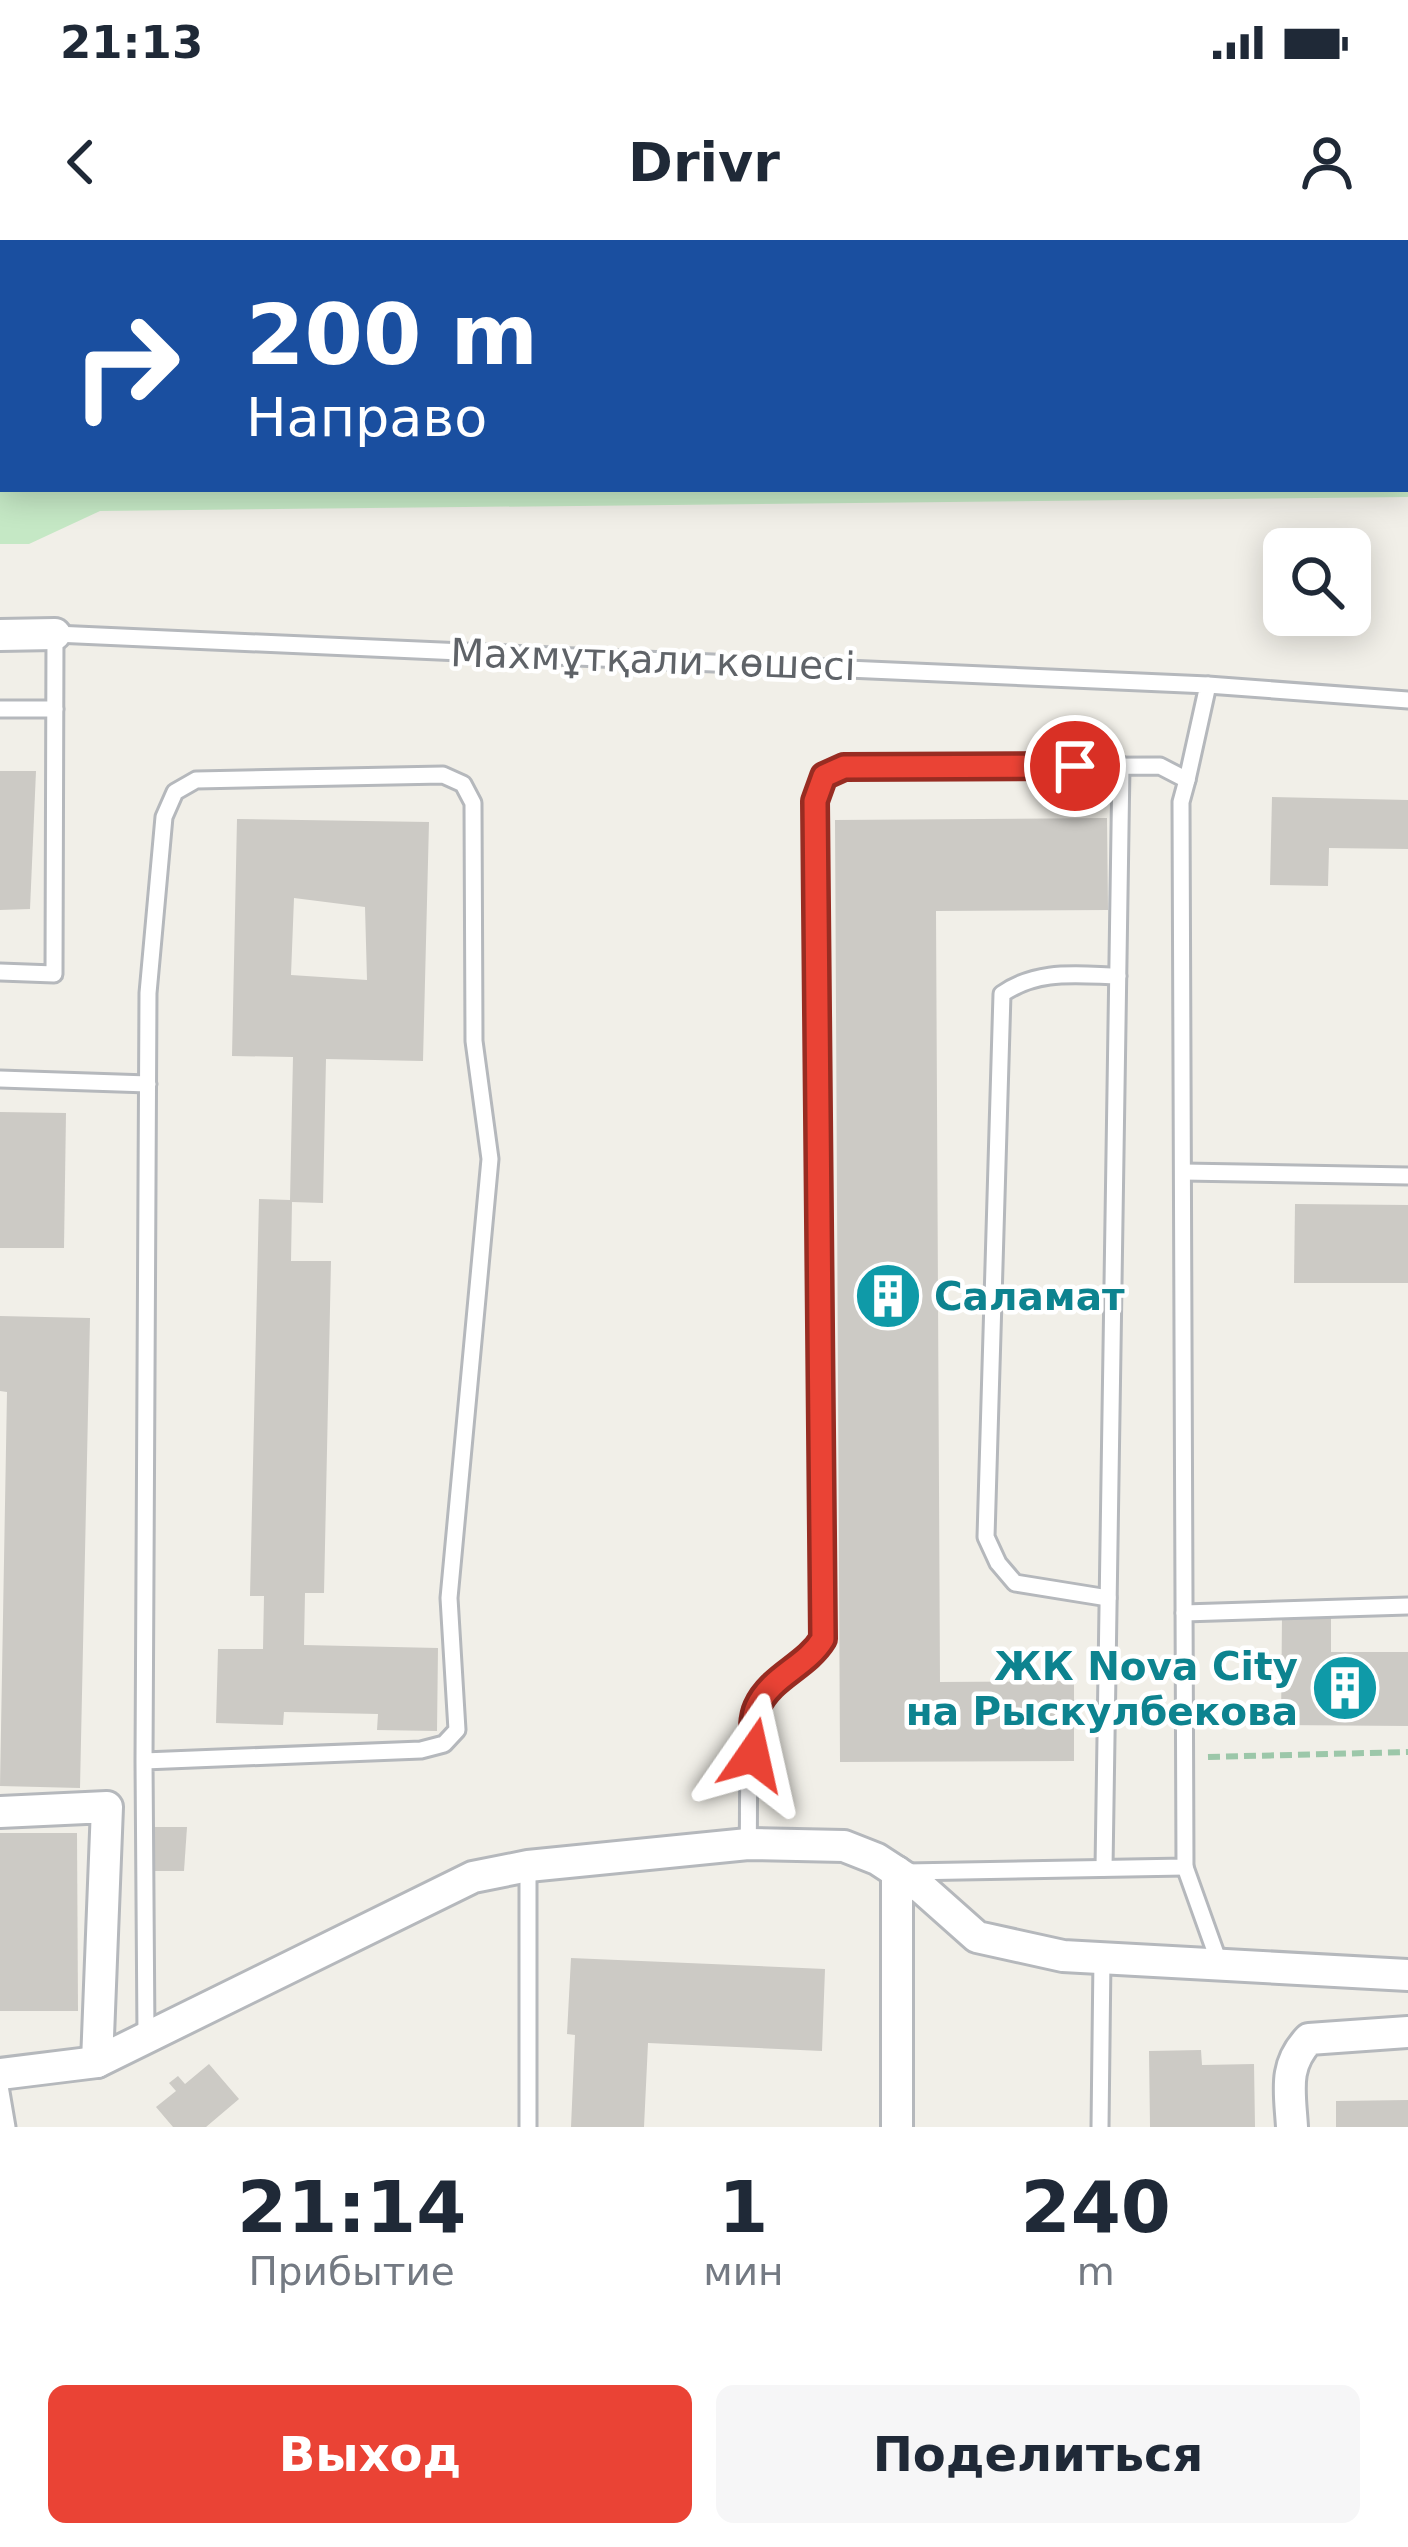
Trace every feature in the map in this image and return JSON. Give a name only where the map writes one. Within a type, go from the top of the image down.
[{"type":"street","name":"Махмұтқали көшесі","points":[[0,635],[55,634]]},
{"type":"street","points":[[0,1812],[107,1808],[97,2062]]},
{"type":"street","points":[[0,2074],[97,2062],[473,1877],[528,1866],[748,1844],[844,1846],[923,1889],[977,1937],[1064,1956],[1408,1975]]},
{"type":"street","points":[[897,1872],[897,2127]]},
{"type":"street","points":[[1292,2127],[1294,2055],[1309,2039],[1408,2032]]},
{"type":"lane","name":"Махмұтқали көшесі","points":[[55,634],[1208,685],[1408,700]]},
{"type":"lane","points":[[0,973],[54,974],[55,634]]},
{"type":"lane","points":[[1208,685],[1181,802],[1185,1867],[1220,1965]]},
{"type":"lane","points":[[0,710],[55,709]]},
{"type":"lane","points":[[1104,1868],[1121,765]]},
{"type":"lane","points":[[748,1844],[755,1710],[770,1687],[812,1658],[823,1639],[815,801],[819,788],[824,776],[844,767],[1160,766],[1187,780]]},
{"type":"lane","points":[[144,1761],[421,1750],[444,1744],[458,1730],[449,1598],[490,1159],[473,1041],[473,803],[463,784],[442,775],[196,780],[175,792],[164,817],[148,993],[144,1761],[146,2036]]},
{"type":"lane","points":[[1108,1598],[1016,1582],[998,1564],[986,1537],[1002,994],[1017,983],[1049,974],[1118,976]]},
{"type":"lane","points":[[0,1079],[148,1084]]},
{"type":"lane","points":[[1183,1172],[1408,1176]]},
{"type":"lane","points":[[1184,1613],[1408,1606]]},
{"type":"lane","points":[[528,1866],[528,2127]]},
{"type":"lane","points":[[897,1872],[1185,1867]]},
{"type":"lane","points":[[1100,2127],[1102,1958]]},
{"type":"lane","points":[[0,2086],[7,2127]]},
{"type":"path","points":[[1185,1757],[1408,1752]]},
{"type":"green space","points":[[0,492],[1408,492],[1408,497],[100,511],[29,544],[0,544]]},
{"type":"building","points":[[0,771],[36,771],[30,909],[0,910]]},
{"type":"building","points":[[1272,797],[1408,800],[1408,849],[1329,848],[1328,886],[1270,885]]},
{"type":"building","name":"Саламат","points":[[1107,818],[1108,910],[936,911],[940,1682],[1074,1681],[1074,1761],[840,1762],[835,820]]},
{"type":"building","points":[[237,819],[429,822],[423,1061],[326,1059],[323,1203],[292,1202],[291,1261],[331,1261],[324,1593],[305,1593],[304,1645],[438,1648],[437,1731],[377,1730],[378,1714],[284,1712],[283,1725],[216,1723],[218,1649],[263,1649],[264,1596],[250,1596],[259,1199],[290,1200],[293,1057],[232,1056]],"holes":[[[294,898],[365,907],[367,980],[291,975]]]},
{"type":"building","points":[[0,1112],[66,1113],[64,1248],[0,1248]]},
{"type":"building","points":[[1295,1204],[1408,1205],[1408,1283],[1294,1283]]},
{"type":"building","points":[[0,1316],[90,1318],[80,1788],[0,1786],[7,1392],[0,1391]]},
{"type":"building","name":"ЖК Nova City на Рыскулбекова","points":[[1282,1615],[1331,1616],[1331,1652],[1408,1652],[1408,1726],[1281,1725]]},
{"type":"building","points":[[153,1827],[187,1827],[184,1871],[151,1871]]},
{"type":"building","points":[[0,1833],[77,1833],[78,2011],[0,2011]]},
{"type":"building","points":[[571,1958],[825,1969],[822,2051],[648,2043],[644,2127],[571,2127],[575,2035],[567,2034]]},
{"type":"building","points":[[1201,2050],[1202,2065],[1254,2064],[1255,2127],[1150,2127],[1149,2051]]},
{"type":"building","points":[[209,2064],[239,2099],[206,2127],[173,2127],[156,2107],[176,2091],[169,2083],[178,2076],[185,2084]]},
{"type":"building","points":[[1408,2100],[1408,2127],[1336,2127],[1336,2101]]},
{"type":"place","name":"Саламат","points":[[888,1296]]},
{"type":"place","name":"ЖК Nova City на Рыскулбекова","points":[[1345,1688]]},
{"type":"route","points":[[753,1755],[755,1710],[770,1687],[812,1658],[823,1639],[815,801],[824,776],[844,767],[1075,766]]}]
